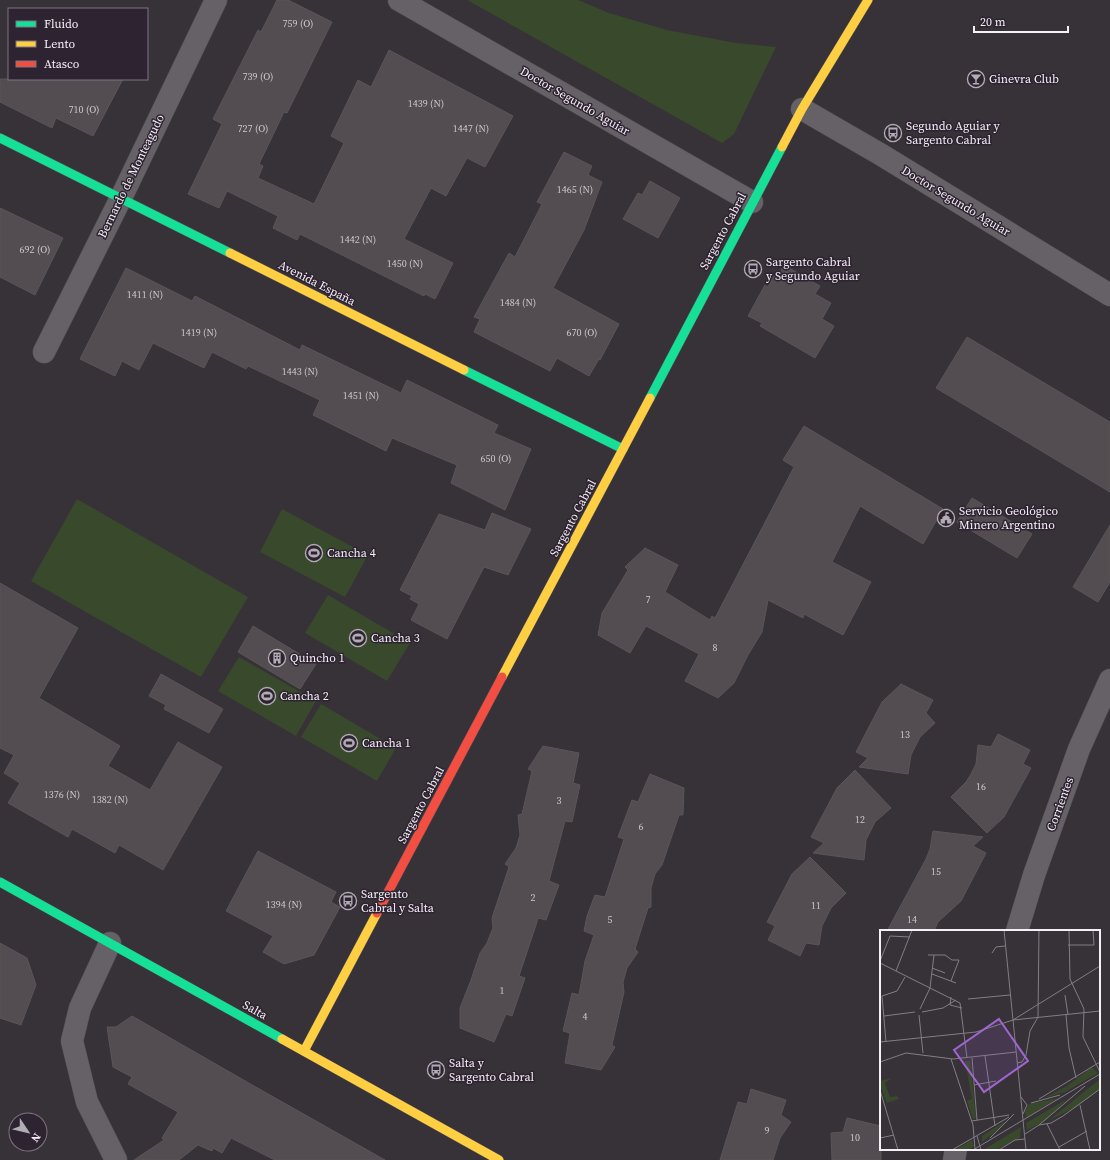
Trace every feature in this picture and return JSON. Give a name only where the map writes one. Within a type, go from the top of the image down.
[{"type":"main road","name":"Sargento Cabral","points":[[304,1051],[752,202],[802,109],[868,0]]},
{"type":"main road","name":"Avenida España","points":[[0,138],[623,449]]},
{"type":"main road","name":"Salta","points":[[0,882],[499,1160]]},
{"type":"street","name":"Bernardo de Monteagudo","points":[[44,352],[216,0]]},
{"type":"street","name":"Doctor Segundo Aguiar","points":[[399,0],[752,202]]},
{"type":"street","name":"Doctor Segundo Aguiar","points":[[802,109],[880,154],[1110,295]]},
{"type":"street","name":"Corrientes","points":[[1017,930],[1034,875],[1079,749],[1110,680]]},
{"type":"street","points":[[110,943],[80,1008],[72,1041],[86,1102],[116,1160]]},
{"type":"street","points":[[954,1160],[956,1150]]},
{"type":"green space","points":[[467,0],[578,0],[609,13],[667,30],[736,43],[776,47],[734,134],[722,143]]},
{"type":"green space","points":[[77,499],[248,597],[201,677],[31,581]]},
{"type":"green space","name":"Cancha 4","points":[[282,509],[368,555],[345,597],[260,552]]},
{"type":"green space","name":"Cancha 3","points":[[328,595],[410,643],[387,681],[305,633]]},
{"type":"green space","name":"Cancha 2","points":[[239,657],[316,701],[296,736],[218,691]]},
{"type":"green space","name":"Cancha 1","points":[[321,704],[396,748],[377,781],[301,737]]},
{"type":"building","points":[[277,0],[288,0],[332,22],[287,113],[284,112],[259,164],[263,166],[258,178],[314,204],[344,143],[331,136],[358,80],[371,87],[389,50],[513,116],[485,167],[467,158],[446,196],[431,188],[404,239],[453,263],[435,299],[425,294],[424,296],[300,234],[297,240],[273,228],[278,216],[227,191],[219,208],[188,194],[222,124],[213,119],[258,30],[261,32]]},
{"type":"building","points":[[0,79],[122,80],[93,136],[56,118],[52,128],[0,102]]},
{"type":"building","points":[[564,152],[592,166],[588,175],[602,182],[584,230],[553,288],[619,324],[600,360],[599,359],[589,376],[557,358],[550,371],[474,332],[480,319],[474,317],[509,253],[515,257],[542,204],[537,202]]},
{"type":"building","points":[[650,181],[680,198],[658,238],[623,219],[638,193],[642,195]]},
{"type":"building","points":[[0,208],[63,238],[35,295],[0,277]]},
{"type":"building","points":[[784,265],[820,286],[815,294],[831,303],[822,319],[834,326],[815,358],[760,326],[762,323],[748,316],[765,285],[768,287],[774,276],[777,278]]},
{"type":"building","points":[[126,268],[192,301],[195,296],[300,350],[302,345],[401,393],[407,380],[498,425],[494,433],[531,449],[505,510],[451,483],[457,465],[392,438],[386,451],[313,415],[320,400],[248,366],[246,369],[212,352],[204,368],[153,343],[139,370],[122,361],[115,376],[80,359]]},
{"type":"building","points":[[967,337],[1110,422],[1110,492],[936,388]]},
{"type":"building","points":[[804,426],[943,509],[923,544],[860,506],[832,562],[871,582],[843,635],[804,614],[803,618],[768,600],[762,632],[748,655],[734,683],[718,698],[685,681],[699,654],[646,626],[630,653],[598,635],[602,613],[628,570],[625,567],[645,548],[678,565],[665,592],[710,620],[712,616],[715,618],[794,467],[783,460]]},
{"type":"building","points":[[972,498],[1032,534],[1017,558],[957,522]]},
{"type":"building","points":[[492,513],[531,529],[508,575],[484,567],[447,639],[411,620],[419,604],[410,599],[412,596],[400,590],[439,514],[485,530]]},
{"type":"building","points":[[1110,525],[1110,582],[1098,602],[1073,587]]},
{"type":"building","points":[[0,583],[78,628],[39,698],[120,746],[108,766],[150,790],[178,742],[222,767],[163,870],[119,845],[115,853],[72,829],[68,837],[8,803],[20,783],[4,773],[14,755],[0,748]]},
{"type":"building","name":"Quincho 1","points":[[253,626],[316,664],[300,689],[238,652]]},
{"type":"building","points":[[161,674],[223,709],[209,733],[164,709],[166,705],[149,696]]},
{"type":"building","points":[[901,684],[933,700],[926,713],[935,723],[920,737],[911,755],[908,774],[859,767],[868,758],[856,752],[882,702]]},
{"type":"building","points":[[998,734],[1030,750],[1023,764],[1031,768],[1004,817],[987,833],[951,797],[966,782],[971,774],[976,764],[978,745],[991,747]]},
{"type":"building","points":[[543,746],[579,753],[573,783],[580,785],[572,822],[565,821],[549,881],[559,885],[546,920],[538,918],[519,976],[525,978],[512,1016],[506,1014],[494,1042],[460,1028],[460,1008],[480,953],[487,943],[493,928],[492,918],[509,867],[505,864],[516,848],[520,835],[518,815],[522,814],[532,771],[528,769]]},
{"type":"building","points":[[855,770],[891,808],[875,822],[866,840],[864,860],[813,853],[824,843],[811,837],[837,788]]},
{"type":"building","points":[[650,774],[684,788],[683,815],[679,815],[662,865],[655,874],[651,888],[651,907],[648,908],[635,949],[638,952],[627,968],[623,982],[624,992],[612,1045],[615,1047],[601,1070],[565,1063],[570,1033],[563,1031],[572,993],[579,995],[585,961],[594,935],[584,931],[587,916],[595,895],[605,897],[624,839],[618,837],[632,800],[638,802]]},
{"type":"building","points":[[933,831],[983,837],[973,846],[986,853],[961,901],[938,922],[934,930],[888,930],[926,859],[930,849]]},
{"type":"building","points":[[258,851],[336,892],[331,902],[340,907],[314,955],[284,964],[263,952],[273,936],[226,911]]},
{"type":"building","points":[[810,857],[846,893],[831,908],[822,926],[819,945],[806,943],[800,956],[768,940],[775,926],[767,922],[792,874]]},
{"type":"building","points":[[0,943],[27,958],[36,985],[21,1025],[0,1018]]},
{"type":"building","points":[[132,1016],[385,1160],[275,1160],[231,1138],[222,1153],[213,1148],[212,1151],[198,1145],[179,1160],[134,1160],[164,1140],[162,1138],[178,1112],[128,1084],[132,1077],[113,1067],[107,1027],[116,1027]]},
{"type":"building","points":[[751,1089],[786,1100],[781,1115],[791,1122],[780,1138],[773,1160],[720,1160],[738,1102],[747,1104]]},
{"type":"building","points":[[847,1118],[880,1126],[881,1160],[832,1160],[831,1133],[843,1132]]},
{"type":"traffic: fast","points":[[0,138],[230,253]]},
{"type":"traffic: fast","points":[[650,398],[782,147]]},
{"type":"traffic: fast","points":[[464,370],[623,449]]},
{"type":"traffic: fast","points":[[0,882],[282,1039]]},
{"type":"traffic: slow","points":[[782,147],[802,109],[868,0]]},
{"type":"traffic: slow","points":[[230,253],[464,370]]},
{"type":"traffic: slow","points":[[502,677],[650,398]]},
{"type":"traffic: slow","points":[[304,1051],[377,913]]},
{"type":"traffic: slow","points":[[282,1039],[499,1160]]},
{"type":"traffic: jam","points":[[377,913],[502,677]]},
{"type":"place","name":"Ginevra Club","points":[[976,79]]},
{"type":"place","name":"Segundo Aguiar y Sargento Cabral","points":[[893,133]]},
{"type":"place","name":"Sargento Cabral y Segundo Aguiar","points":[[753,269]]},
{"type":"place","name":"Servicio Geológico Minero Argentino","points":[[946,518]]},
{"type":"place","name":"Cancha 4","points":[[314,553]]},
{"type":"place","name":"Cancha 3","points":[[358,638]]},
{"type":"place","name":"Quincho 1","points":[[277,658]]},
{"type":"place","name":"Cancha 2","points":[[267,696]]},
{"type":"place","name":"Cancha 1","points":[[349,743]]},
{"type":"place","name":"Sargento Cabral y Salta","points":[[348,901]]},
{"type":"place","name":"Salta y Sargento Cabral","points":[[436,1070]]}]
